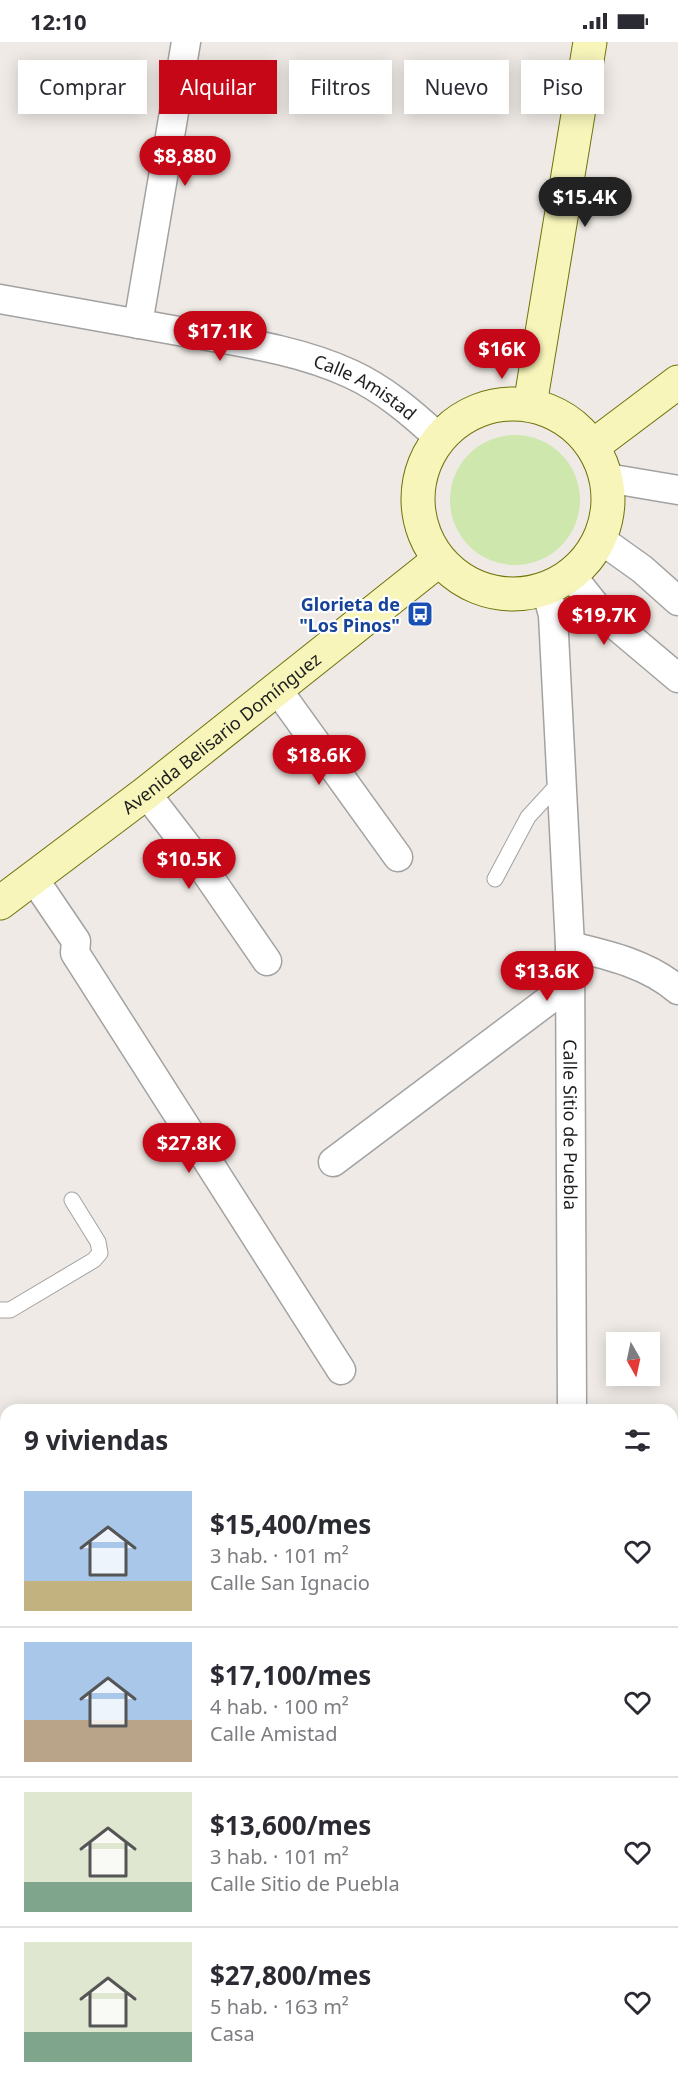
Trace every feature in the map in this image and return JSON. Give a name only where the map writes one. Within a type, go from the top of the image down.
[{"type":"main road","points":[[530,405],[590,42]]},
{"type":"main road","points":[[593,446],[678,382]]},
{"type":"main road","points":[[496,405],[530,405],[554,413],[576,427],[593,446],[607,478],[609,499],[600,539],[588,558],[559,582],[522,595],[496,593],[472,586],[451,572],[439,560],[421,526],[417,495],[423,465],[439,438],[465,417],[496,405]]},
{"type":"main road","name":"Avenida Belisario Domínguez","points":[[16,891],[146,793],[439,560]]},
{"type":"street","points":[[138,324],[186,42]]},
{"type":"street","name":"Calle Amistad","points":[[0,299],[277,350],[352,374],[411,412],[439,438]]},
{"type":"street","points":[[607,478],[678,490]]},
{"type":"street","points":[[600,539],[642,569],[678,601]]},
{"type":"street","points":[[559,582],[602,614],[678,678]]},
{"type":"street","name":"Calle Sitio de Puebla","points":[[559,582],[553,615],[570,946],[572,1404]]},
{"type":"street","points":[[277,689],[398,857]]},
{"type":"street","points":[[146,793],[196,858],[267,962]]},
{"type":"street","points":[[16,891],[76,941],[75,953],[341,1370]]},
{"type":"street","points":[[570,946],[621,958],[669,982],[678,990]]},
{"type":"street","points":[[333,1162],[570,984]]},
{"type":"lane","points":[[495,879],[528,818],[561,781]]},
{"type":"lane","points":[[0,1310],[10,1310],[94,1260],[100,1253],[98,1242],[72,1200]]},
{"type":"green space","points":[[515,435],[540,440],[561,454],[575,475],[580,500],[575,525],[561,546],[540,560],[515,565],[490,560],[469,546],[455,525],[450,500],[455,475],[469,454],[490,440]]},
{"type":"place","name":"Glorieta de \"Los Pinos\"","points":[[420,614]]}]
